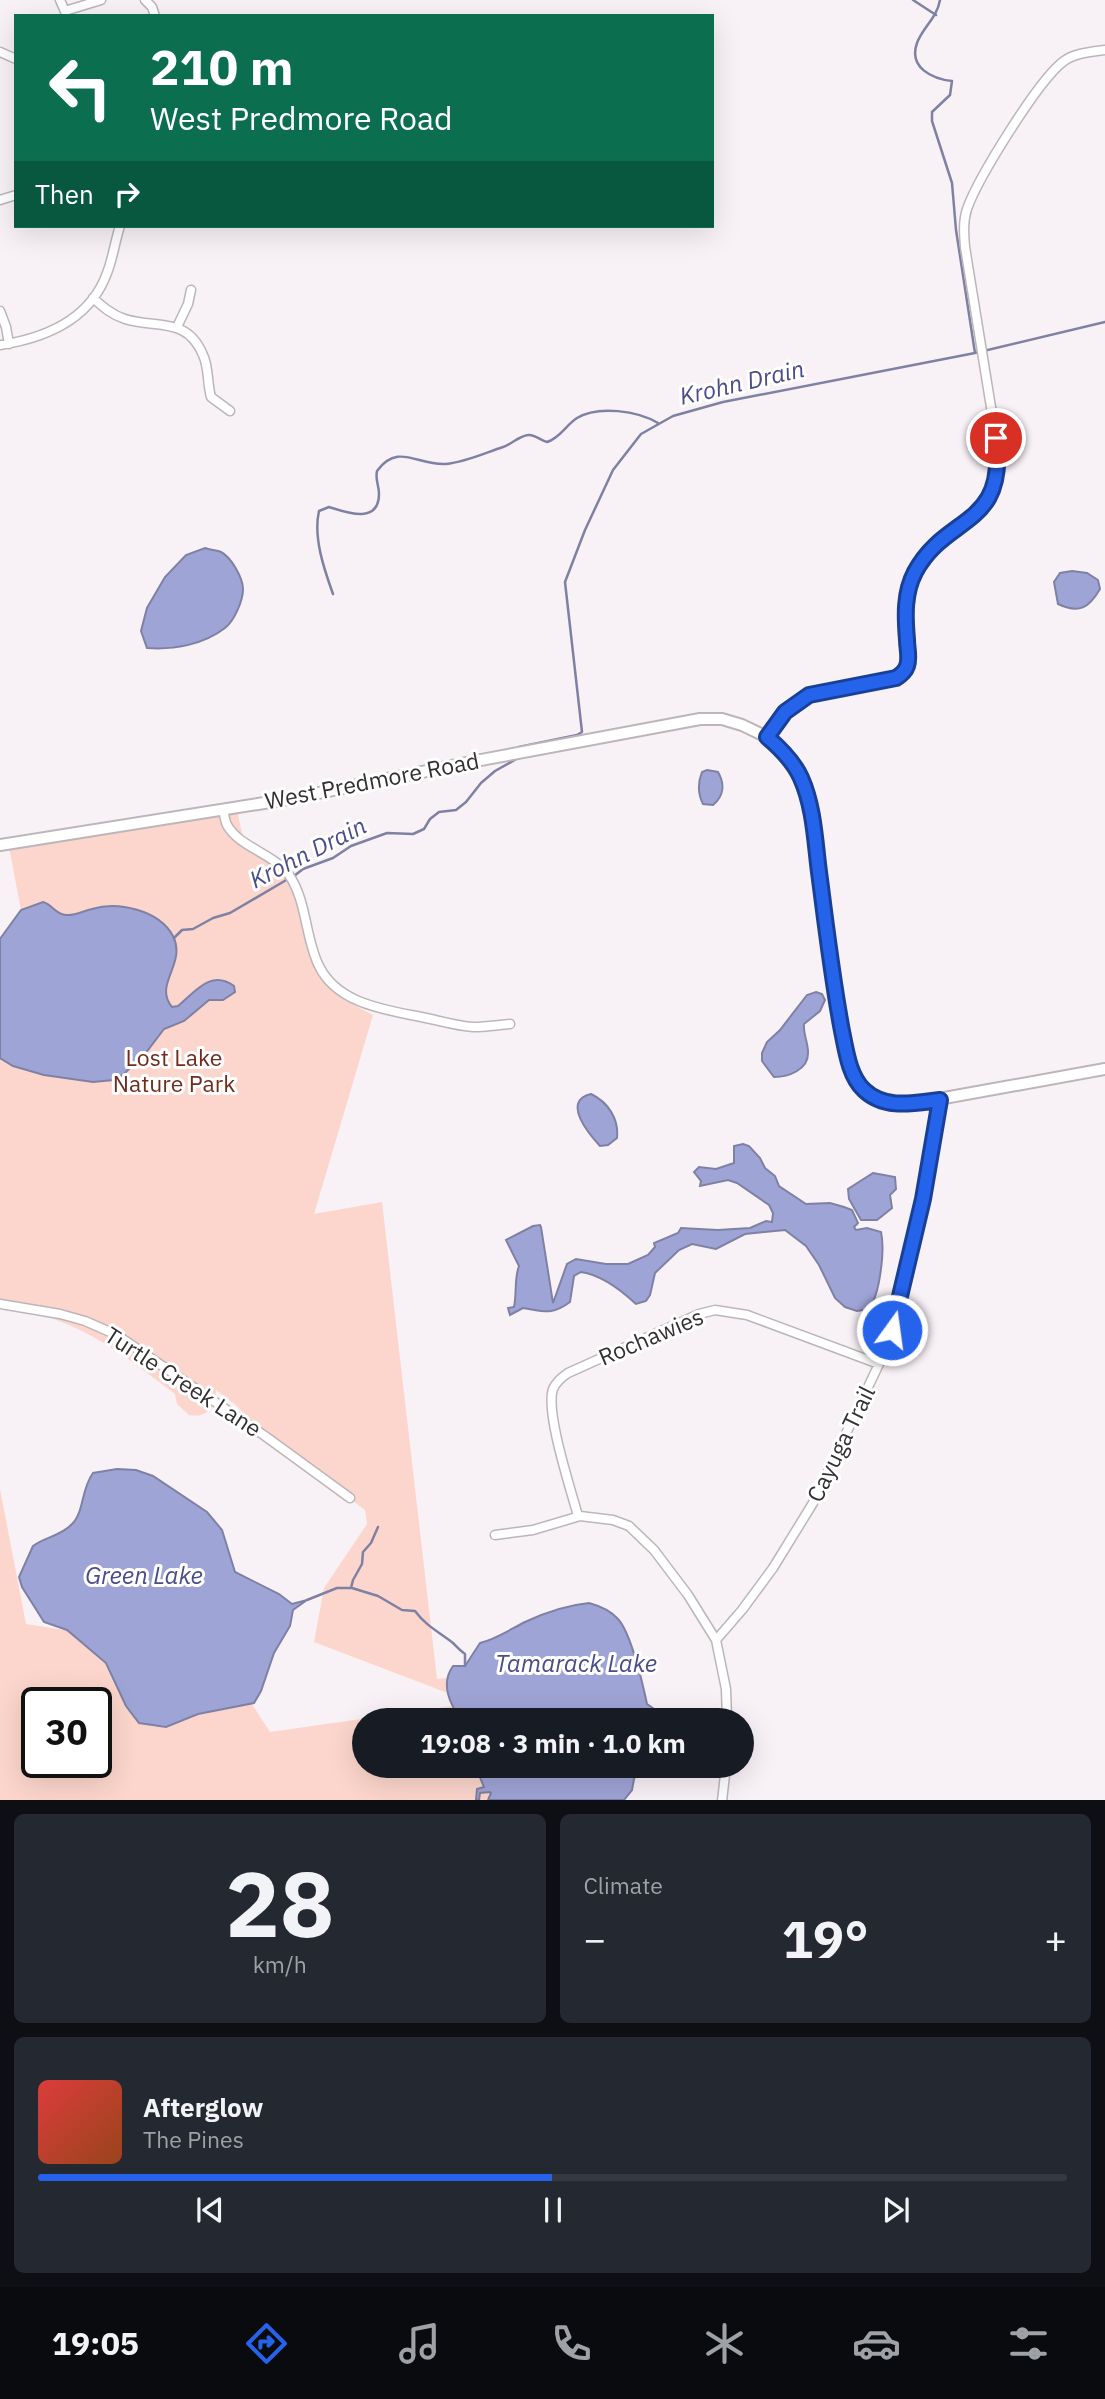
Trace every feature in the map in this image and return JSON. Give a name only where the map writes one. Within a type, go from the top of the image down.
[{"type":"street","points":[[60,0],[66,14],[101,0]]},
{"type":"street","points":[[1105,50],[1071,56],[1051,71],[990,165],[967,210],[964,221],[964,247],[996,438],[998,474],[983,507],[936,546],[916,570],[908,590],[905,615],[908,660],[905,670],[896,678],[809,695],[785,712],[767,737],[779,747],[800,776],[810,808],[830,958],[848,1056],[854,1076],[862,1089],[886,1102],[911,1104],[1105,1069]]},
{"type":"street","points":[[0,311],[6,327],[4,344],[35,339],[76,318],[107,275],[119,228]]},
{"type":"street","points":[[177,327],[188,304],[191,290]]},
{"type":"street","points":[[93,298],[109,312],[124,319],[177,327],[187,332],[205,357],[211,397],[230,411]]},
{"type":"street","name":"West Predmore Road","points":[[0,845],[289,799],[700,719],[722,719],[767,737]]},
{"type":"street","points":[[223,809],[228,825],[240,839],[265,854],[290,877],[296,889],[313,953],[325,976],[334,986],[364,1004],[440,1021],[472,1027],[510,1024]]},
{"type":"street","name":"Cayuga Trail","points":[[716,1640],[743,1610],[773,1568],[813,1503],[879,1364],[892,1330],[909,1264],[940,1100]]},
{"type":"street","name":"Turtle Creek Lane","points":[[0,1304],[60,1314],[96,1325],[117,1335],[350,1498]]},
{"type":"street","name":"Rochawies","points":[[578,1516],[552,1413],[554,1389],[568,1373],[699,1314],[715,1310],[747,1315],[879,1364]]},
{"type":"street","points":[[495,1535],[533,1530],[578,1516],[629,1526],[654,1550],[688,1595],[716,1640],[726,1689],[727,1708]]},
{"type":"street","points":[[722,1800],[725,1778]]},
{"type":"green space","name":"Lost Lake Nature Park","points":[[237,811],[243,837],[293,884],[324,979],[346,1001],[373,1015],[314,1214],[382,1202],[437,1679],[516,1670],[521,1708],[439,1708],[474,1703],[314,1642],[324,1588],[367,1524],[365,1510],[259,1431],[237,1406],[216,1390],[209,1410],[201,1415],[189,1415],[177,1404],[175,1394],[94,1337],[52,1318],[0,1306],[0,939],[21,910],[9,847]]},
{"type":"green space","name":"Lost Lake Nature Park","points":[[0,1489],[26,1624],[220,1655],[270,1732],[352,1720],[352,1778],[532,1778],[535,1800],[0,1800]]},
{"type":"water","points":[[205,548],[225,555],[239,574],[243,594],[235,616],[225,628],[207,639],[177,647],[147,648],[141,631],[147,608],[165,577],[186,555]]},
{"type":"water","points":[[1060,573],[1087,573],[1098,580],[1100,589],[1092,601],[1078,609],[1058,604],[1054,582]]},
{"type":"water","points":[[702,772],[718,772],[722,781],[721,794],[713,805],[703,804],[699,792]]},
{"type":"water","points":[[43,902],[66,915],[102,907],[125,907],[148,914],[167,927],[176,946],[174,965],[166,990],[172,1007],[178,1006],[211,981],[226,981],[234,986],[235,992],[223,1000],[209,1000],[184,1021],[164,1029],[148,1050],[124,1074],[114,1080],[93,1082],[44,1075],[13,1066],[0,1058],[0,939],[21,910]]},
{"type":"water","points":[[816,992],[822,994],[825,1000],[820,1011],[804,1024],[808,1052],[805,1064],[791,1074],[774,1077],[762,1061],[767,1042],[780,1030],[807,995]]},
{"type":"water","points":[[591,1094],[607,1106],[616,1124],[617,1138],[608,1145],[600,1146],[580,1118],[578,1103]]},
{"type":"water","points":[[734,1146],[749,1146],[760,1158],[765,1168],[775,1176],[779,1186],[806,1204],[830,1203],[844,1207],[852,1210],[858,1223],[854,1227],[856,1230],[867,1228],[881,1232],[881,1272],[869,1309],[857,1311],[845,1307],[835,1298],[806,1246],[785,1230],[745,1234],[716,1249],[692,1244],[679,1250],[655,1273],[646,1301],[636,1304],[604,1280],[581,1272],[574,1276],[570,1302],[558,1309],[547,1311],[523,1308],[510,1315],[508,1308],[514,1307],[519,1266],[506,1240],[533,1226],[541,1227],[553,1303],[567,1264],[576,1259],[606,1264],[628,1264],[648,1255],[655,1247],[654,1243],[678,1233],[681,1228],[750,1228],[766,1221],[772,1222],[773,1213],[769,1205],[737,1183],[728,1180],[700,1186],[701,1181],[694,1172],[699,1167],[716,1169],[734,1163]]},
{"type":"water","points":[[873,1173],[895,1177],[896,1189],[890,1195],[892,1208],[877,1220],[861,1220],[849,1199],[848,1189]]},
{"type":"water","name":"Green Lake","points":[[117,1469],[136,1470],[153,1476],[207,1512],[222,1530],[235,1572],[279,1594],[292,1604],[307,1600],[293,1610],[290,1626],[274,1653],[254,1703],[198,1714],[166,1727],[139,1723],[126,1706],[106,1663],[67,1630],[44,1622],[22,1587],[19,1577],[33,1546],[72,1524],[79,1514],[86,1486],[93,1473]]},
{"type":"water","name":"Tamarack Lake","points":[[589,1603],[609,1611],[618,1619],[636,1660],[647,1704],[653,1708],[454,1708],[447,1687],[453,1666],[465,1666],[480,1643],[540,1616]]},
{"type":"water","points":[[480,1778],[635,1778],[632,1790],[624,1800],[488,1800],[490,1792],[480,1793],[479,1800],[476,1800],[477,1789],[484,1787]]},
{"type":"waterway","points":[[913,0],[936,15]]},
{"type":"waterway","points":[[940,0],[915,52],[924,71],[937,78],[952,81],[950,95],[932,112],[932,121],[952,183],[956,230],[975,353]]},
{"type":"waterway","name":"Krohn Drain","points":[[519,747],[582,732],[565,582],[585,530],[613,470],[641,434],[673,416],[723,402],[975,353],[1105,322]]},
{"type":"waterway","points":[[333,594],[318,542],[319,511],[329,507],[360,514],[373,510],[378,504],[377,471],[385,462],[393,458],[409,457],[446,464],[506,446],[528,435],[547,442],[556,438],[577,418],[596,412],[618,411],[640,415],[658,423]]},
{"type":"waterway","name":"Krohn Drain","points":[[294,876],[303,869],[333,858],[351,846],[387,833],[413,834],[424,829],[430,819],[439,812],[456,810],[495,771],[520,757]]},
{"type":"waterway","name":"Krohn Drain","points":[[174,938],[182,930],[193,929],[213,918],[230,913],[288,879]]},
{"type":"waterway","points":[[351,1588],[362,1564],[363,1552],[371,1543],[378,1527]]},
{"type":"waterway","points":[[307,1600],[337,1588],[352,1588],[378,1596],[402,1610],[415,1611],[428,1625],[465,1654],[465,1666]]},
{"type":"route","points":[[892,1330],[923,1199],[940,1100],[911,1104],[886,1102],[862,1089],[854,1076],[840,1020],[810,808],[800,776],[779,747],[767,737],[785,712],[809,695],[896,678],[905,670],[908,660],[905,615],[908,590],[916,570],[936,546],[974,516],[989,498],[998,474],[996,438]]}]
